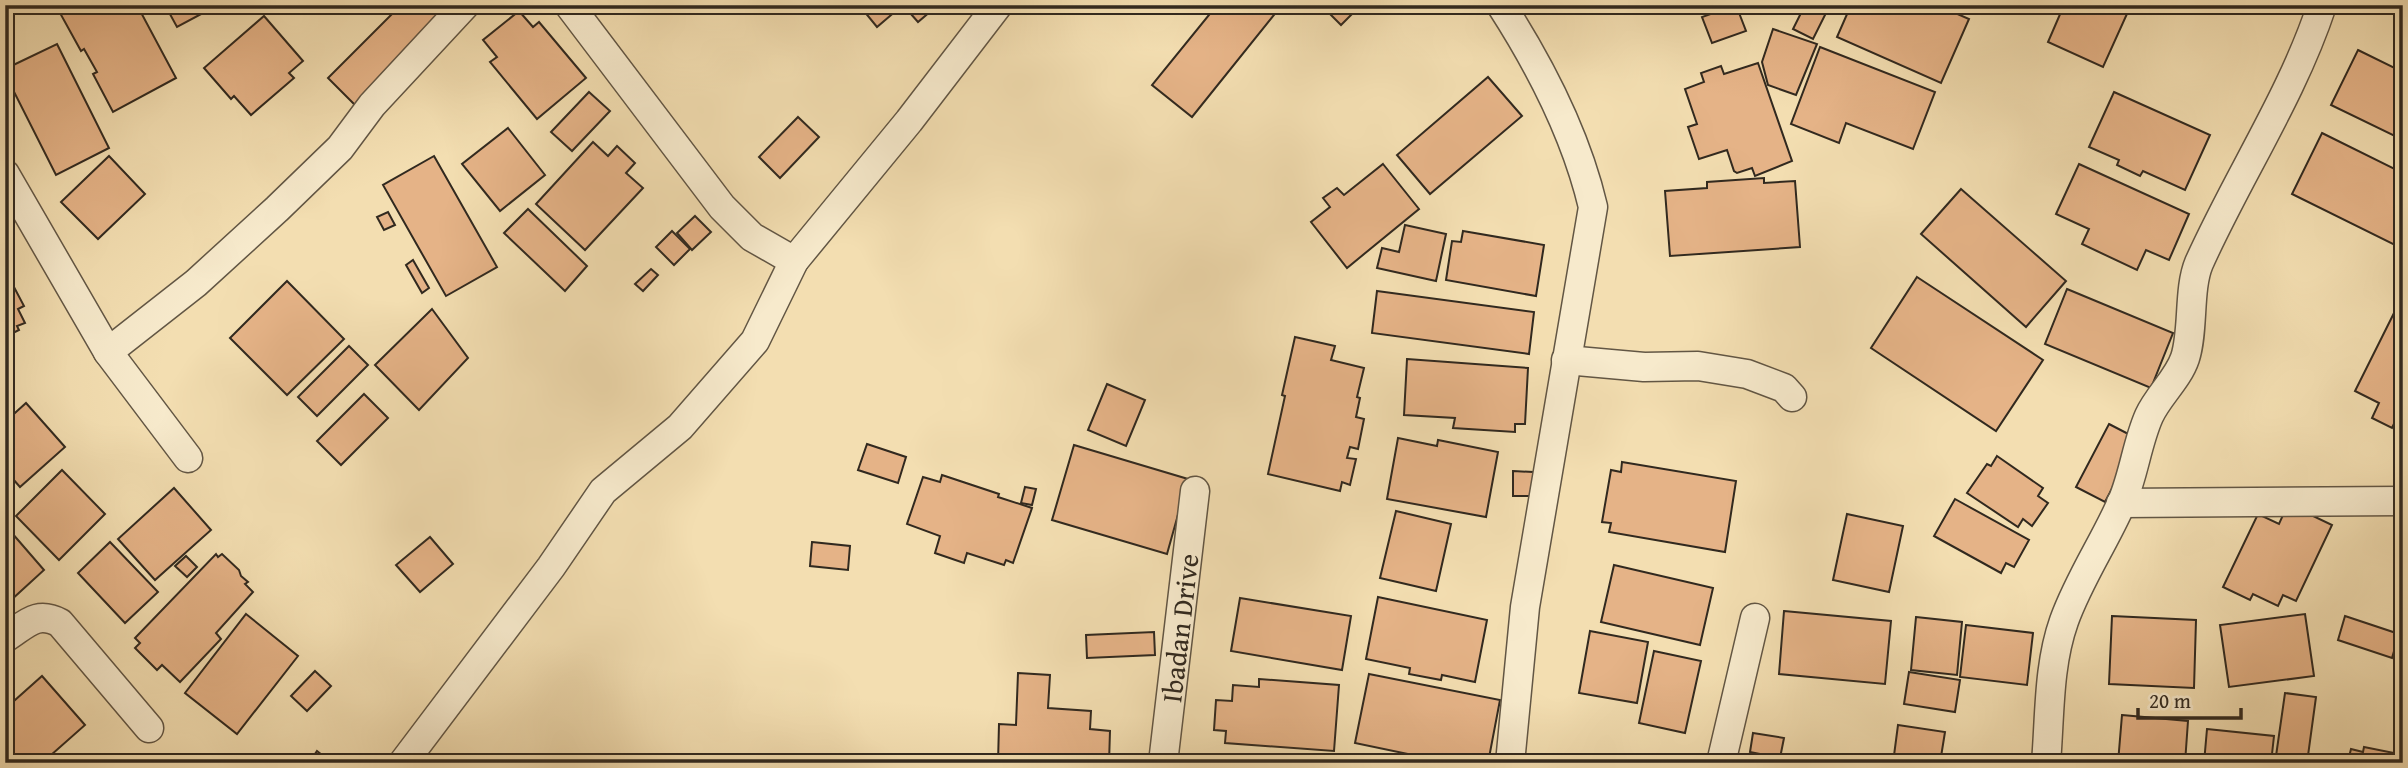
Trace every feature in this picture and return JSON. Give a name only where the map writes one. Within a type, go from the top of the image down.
[{"type":"street","points":[[108,352],[196,283],[340,148],[372,105],[465,5]]},
{"type":"street","points":[[569,5],[722,207],[752,237],[794,261]]},
{"type":"street","points":[[403,763],[551,567],[603,491],[680,427],[755,341],[794,261],[909,121],[998,5]]},
{"type":"street","points":[[1501,5],[1523,38],[1549,88],[1584,169],[1593,207],[1525,607],[1510,763]]},
{"type":"street","points":[[2046,763],[2052,680],[2063,624],[2081,578],[2121,503],[2149,416],[2185,359],[2197,267],[2245,169],[2287,92],[2322,5]]},
{"type":"street","points":[[5,174],[108,352],[188,458]]},
{"type":"street","points":[[1566,360],[1644,367],[1698,366],[1746,374],[1784,388],[1792,397]]},
{"type":"street","name":"Ibadan Drive","points":[[1163,763],[1195,491]]},
{"type":"street","points":[[2121,503],[2403,501]]},
{"type":"street","points":[[5,638],[39,617],[47,616],[60,623],[149,728]]},
{"type":"street","points":[[1721,763],[1755,618]]},
{"type":"building","points":[[75,5],[137,5],[176,78],[113,112],[93,74],[97,72],[84,49],[81,51],[60,13]]},
{"type":"building","points":[[165,5],[218,5],[177,27]]},
{"type":"building","points":[[401,5],[453,5],[357,107],[328,78]]},
{"type":"building","points":[[859,5],[892,5],[897,10],[877,27]]},
{"type":"building","points":[[903,5],[938,5],[918,22]]},
{"type":"building","points":[[1217,5],[1282,5],[1192,117],[1152,85]]},
{"type":"building","points":[[1321,5],[1361,5],[1341,25]]},
{"type":"building","points":[[1736,5],[1746,31],[1712,43],[1702,17]]},
{"type":"building","points":[[1805,5],[1830,5],[1813,39],[1793,29]]},
{"type":"building","points":[[1851,5],[1937,5],[1969,19],[1941,83],[1837,37]]},
{"type":"building","points":[[2064,5],[2131,5],[2103,67],[2048,42]]},
{"type":"building","points":[[519,11],[533,27],[539,22],[586,78],[537,119],[490,62],[497,57],[483,40]]},
{"type":"building","points":[[264,16],[303,61],[289,73],[294,78],[251,115],[234,96],[231,99],[204,68]]},
{"type":"building","points":[[1773,29],[1817,44],[1796,95],[1768,85],[1762,62]]},
{"type":"building","points":[[57,44],[109,148],[56,175],[5,74],[5,69]]},
{"type":"building","points":[[1820,47],[1935,92],[1913,149],[1846,123],[1839,143],[1791,124]]},
{"type":"building","points":[[2358,50],[2403,72],[2403,140],[2331,105]]},
{"type":"building","points":[[1758,63],[1792,161],[1755,176],[1752,168],[1737,173],[1734,171],[1727,150],[1699,159],[1688,127],[1697,124],[1685,89],[1704,82],[1701,73],[1721,66],[1724,74]]},
{"type":"building","points":[[1488,77],[1522,116],[1430,194],[1397,155]]},
{"type":"building","points":[[589,92],[610,111],[572,151],[551,132]]},
{"type":"building","points":[[2114,92],[2210,135],[2185,190],[2143,171],[2140,176],[2117,165],[2119,160],[2089,147]]},
{"type":"building","points":[[798,117],[819,137],[780,178],[759,157]]},
{"type":"building","points":[[508,128],[545,175],[500,211],[462,164]]},
{"type":"building","points":[[2322,133],[2403,173],[2403,249],[2292,194]]},
{"type":"building","points":[[593,142],[608,156],[617,146],[635,163],[626,173],[643,188],[585,250],[536,204]]},
{"type":"building","points":[[109,156],[145,194],[98,239],[61,202]]},
{"type":"building","points":[[434,156],[497,267],[446,296],[383,185]]},
{"type":"building","points":[[1383,164],[1419,209],[1347,268],[1311,222],[1330,207],[1323,198],[1337,188],[1344,195]]},
{"type":"building","points":[[2079,164],[2189,214],[2169,260],[2146,250],[2137,270],[2082,244],[2089,229],[2056,214]]},
{"type":"building","points":[[1764,178],[1764,183],[1795,181],[1800,247],[1670,256],[1665,191],[1707,188],[1707,182]]},
{"type":"building","points":[[1961,189],[2066,281],[2026,327],[1921,234]]},
{"type":"building","points":[[528,209],[587,266],[565,291],[504,233]]},
{"type":"building","points":[[388,212],[395,225],[384,230],[377,217]]},
{"type":"building","points":[[695,216],[711,232],[692,250],[677,233]]},
{"type":"building","points":[[1405,225],[1446,234],[1436,281],[1377,268],[1382,248],[1399,252]]},
{"type":"building","points":[[672,231],[690,249],[674,265],[656,247]]},
{"type":"building","points":[[1463,231],[1544,245],[1536,296],[1446,280],[1452,241],[1461,242]]},
{"type":"building","points":[[413,260],[429,288],[422,293],[406,265]]},
{"type":"building","points":[[651,269],[658,275],[643,291],[635,284]]},
{"type":"building","points":[[5,270],[24,306],[18,309],[25,323],[17,326],[19,330],[5,337]]},
{"type":"building","points":[[1917,277],[2043,360],[1996,431],[1871,348]]},
{"type":"building","points":[[287,281],[344,339],[287,395],[230,338]]},
{"type":"building","points":[[2067,289],[2173,333],[2151,388],[2045,344]]},
{"type":"building","points":[[1377,291],[1534,312],[1529,354],[1372,333]]},
{"type":"building","points":[[2403,295],[2403,415],[2399,413],[2392,428],[2372,418],[2379,403],[2355,391]]},
{"type":"building","points":[[432,309],[468,358],[419,410],[375,365]]},
{"type":"building","points":[[1295,337],[1335,346],[1331,360],[1364,368],[1357,397],[1360,398],[1356,417],[1364,419],[1358,449],[1350,447],[1347,458],[1356,459],[1350,485],[1342,482],[1340,491],[1268,474]]},
{"type":"building","points":[[349,346],[368,365],[317,416],[298,397]]},
{"type":"building","points":[[1407,359],[1528,368],[1525,424],[1515,424],[1515,432],[1453,428],[1455,418],[1404,415]]},
{"type":"building","points":[[1107,384],[1145,400],[1126,446],[1088,430]]},
{"type":"building","points":[[364,394],[388,418],[341,465],[317,441]]},
{"type":"building","points":[[26,403],[65,447],[20,487],[5,470],[5,422]]},
{"type":"building","points":[[2109,424],[2138,439],[2105,502],[2076,487]]},
{"type":"building","points":[[1398,438],[1437,446],[1438,440],[1498,452],[1486,517],[1387,499]]},
{"type":"building","points":[[867,444],[906,457],[898,483],[858,470]]},
{"type":"building","points":[[1074,445],[1188,479],[1167,554],[1052,520]]},
{"type":"building","points":[[1997,456],[2043,488],[2038,496],[2048,503],[2032,526],[2023,519],[2018,527],[1967,493],[1987,464],[1991,466]]},
{"type":"building","points":[[1622,462],[1736,481],[1725,552],[1609,532],[1611,523],[1602,522],[1611,470],[1621,472]]},
{"type":"building","points":[[62,470],[105,514],[59,560],[16,516]]},
{"type":"building","points":[[1513,471],[1533,472],[1533,496],[1513,496]]},
{"type":"building","points":[[942,475],[1032,508],[1013,563],[1006,560],[1004,565],[967,553],[964,563],[935,553],[940,536],[907,524],[923,477],[940,482]]},
{"type":"building","points":[[1025,487],[1036,489],[1032,505],[1021,503]]},
{"type":"building","points":[[174,488],[211,530],[155,580],[118,539]]},
{"type":"building","points":[[1955,499],[2029,540],[2014,567],[2006,563],[2001,573],[1934,536]]},
{"type":"building","points":[[2288,504],[2332,525],[2296,601],[2283,595],[2278,606],[2253,594],[2250,600],[2223,587],[2258,514],[2279,524]]},
{"type":"building","points":[[1396,511],[1451,524],[1436,591],[1380,578]]},
{"type":"building","points":[[1847,514],[1903,526],[1889,592],[1833,580]]},
{"type":"building","points":[[5,525],[44,570],[10,601],[5,596]]},
{"type":"building","points":[[430,537],[453,564],[420,592],[396,565]]},
{"type":"building","points":[[110,542],[158,592],[125,623],[78,573]]},
{"type":"building","points":[[812,542],[850,546],[848,570],[810,566]]},
{"type":"building","points":[[216,554],[218,557],[222,554],[239,570],[248,582],[245,584],[253,592],[216,633],[221,639],[180,682],[162,665],[157,670],[135,648],[140,643],[135,638]]},
{"type":"building","points":[[186,556],[197,567],[187,577],[175,566]]},
{"type":"building","points":[[1614,565],[1713,588],[1700,645],[1601,622]]},
{"type":"building","points":[[1378,597],[1487,620],[1475,682],[1442,675],[1441,680],[1409,674],[1410,668],[1366,659]]},
{"type":"building","points":[[1240,598],[1351,616],[1342,670],[1231,651]]},
{"type":"building","points":[[1784,611],[1891,621],[1885,684],[1779,674]]},
{"type":"building","points":[[246,614],[298,656],[237,734],[185,693]]},
{"type":"building","points":[[2305,614],[2314,676],[2229,687],[2220,625]]},
{"type":"building","points":[[2112,616],[2196,620],[2194,688],[2109,684]]},
{"type":"building","points":[[2345,616],[2399,634],[2392,658],[2338,640]]},
{"type":"building","points":[[1916,617],[1962,622],[1957,675],[1911,670]]},
{"type":"building","points":[[1966,625],[2033,633],[2027,685],[1960,677]]},
{"type":"building","points":[[1590,631],[1648,642],[1637,703],[1579,693]]},
{"type":"building","points":[[1154,632],[1155,655],[1087,658],[1086,635]]},
{"type":"building","points":[[1654,651],[1701,661],[1685,733],[1639,723]]},
{"type":"building","points":[[315,671],[331,686],[307,711],[291,696]]},
{"type":"building","points":[[1909,672],[1960,680],[1955,712],[1904,704]]},
{"type":"building","points":[[1018,673],[1050,675],[1048,708],[1091,711],[1090,729],[1110,731],[1109,763],[998,763],[999,724],[1016,725]]},
{"type":"building","points":[[1369,674],[1500,700],[1488,763],[1451,763],[1355,743]]},
{"type":"building","points":[[42,676],[85,725],[42,763],[5,763],[5,709]]},
{"type":"building","points":[[1259,679],[1339,685],[1334,751],[1225,743],[1226,731],[1214,730],[1216,700],[1232,701],[1233,685],[1259,687]]},
{"type":"building","points":[[2285,693],[2316,697],[2307,763],[2275,763]]},
{"type":"building","points":[[2122,715],[2188,721],[2185,763],[2118,763]]},
{"type":"building","points":[[1898,725],[1945,732],[1940,763],[1893,763]]},
{"type":"building","points":[[2207,729],[2274,736],[2271,763],[2204,763]]},
{"type":"building","points":[[1753,733],[1784,738],[1780,758],[1750,752]]},
{"type":"building","points":[[2364,747],[2394,753],[2392,763],[2329,763],[2330,758],[2348,761],[2351,749],[2363,752]]},
{"type":"building","points":[[317,751],[332,763],[309,763]]}]
